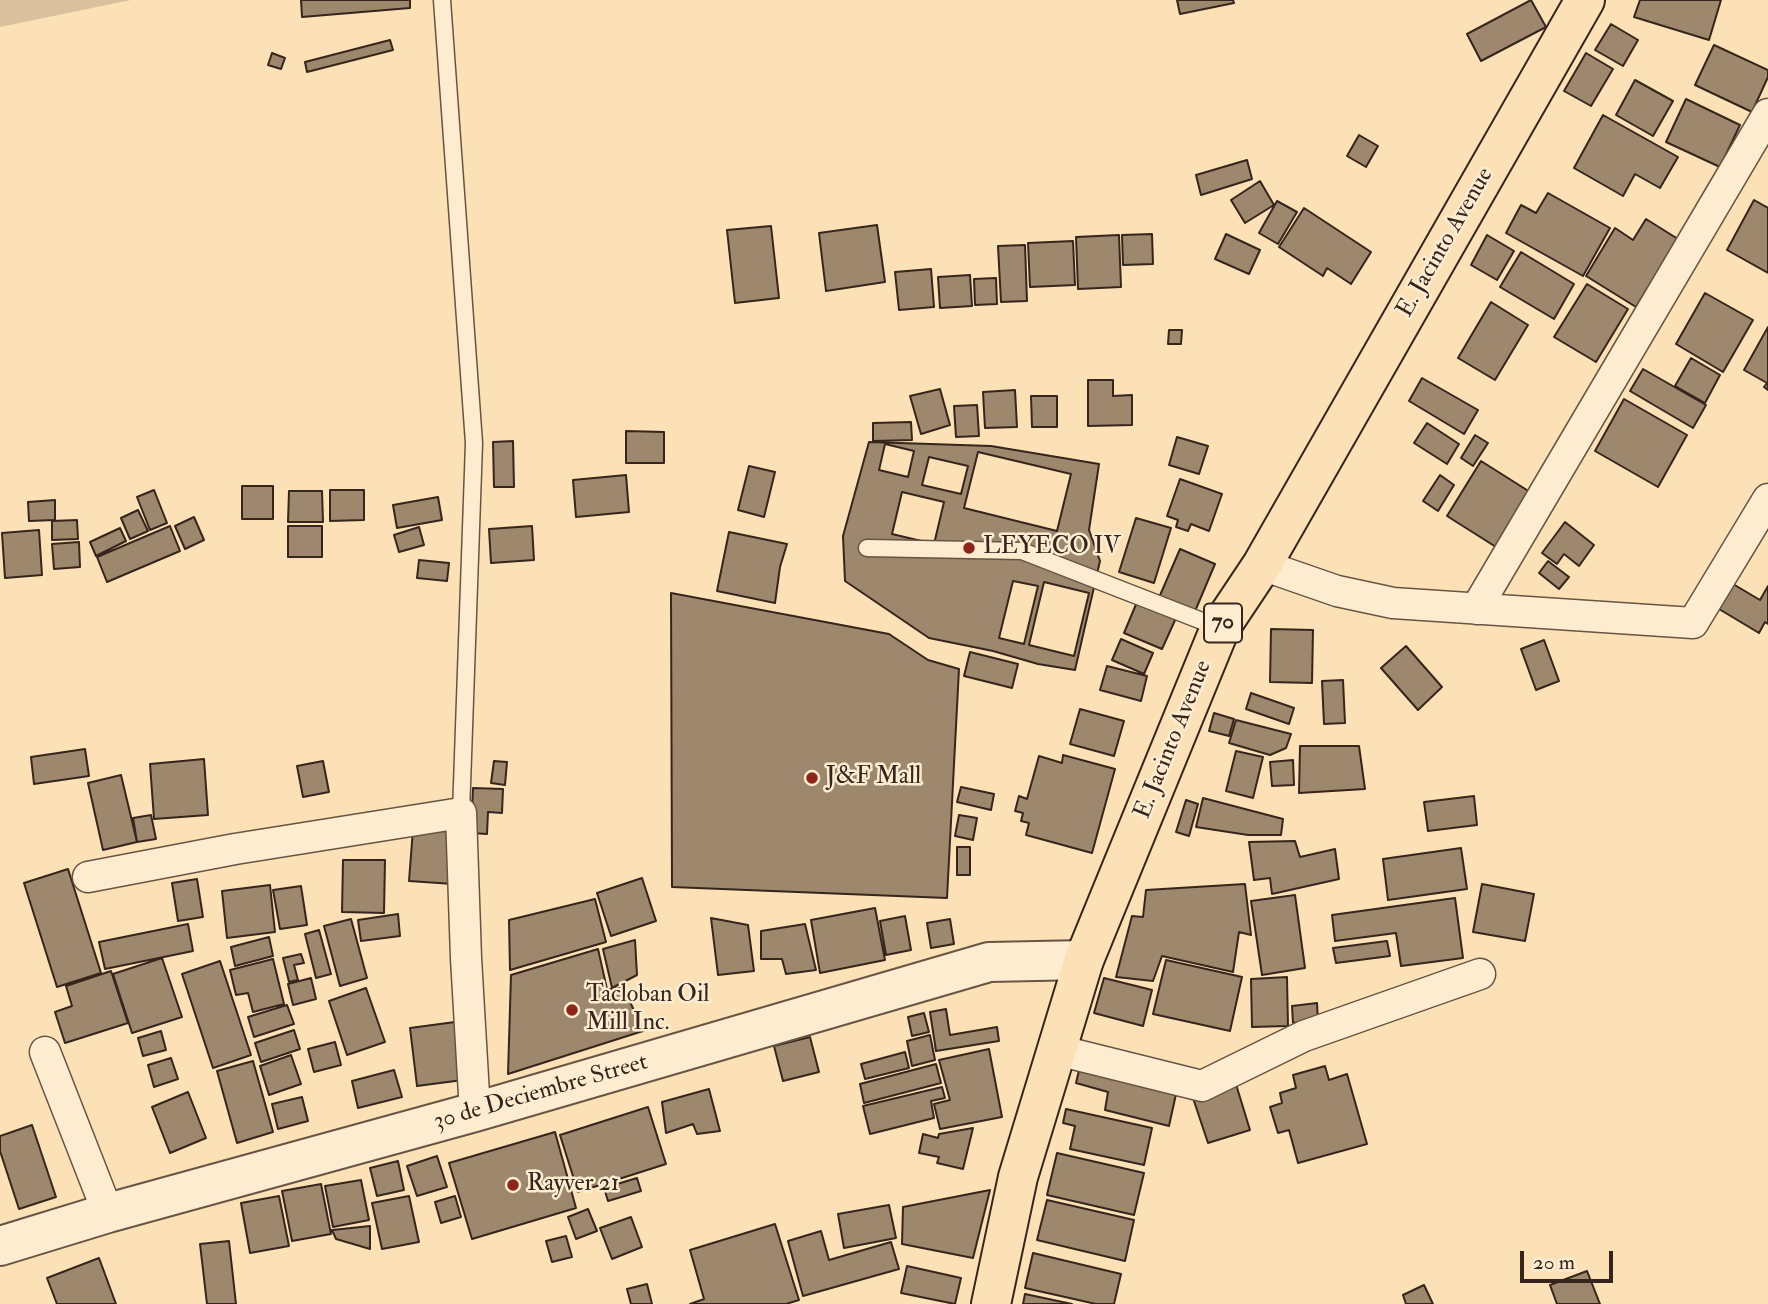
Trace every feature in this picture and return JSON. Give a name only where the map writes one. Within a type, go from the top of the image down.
[{"type":"main road","name":"E. Jacinto Avenue","points":[[991,1304],[1018,1177],[1084,960],[1220,628],[1262,565],[1584,0]]},
{"type":"street","points":[[1476,609],[1768,114]]},
{"type":"street","points":[[1262,565],[1337,591],[1393,603],[1693,623],[1768,499]]},
{"type":"street","points":[[88,877],[235,849],[461,813],[475,1112]]},
{"type":"street","name":"30 de Deciembre Street","points":[[0,1245],[475,1112],[989,962],[1084,960]]},
{"type":"street","points":[[1056,1050],[1202,1086],[1304,1036],[1480,974]]},
{"type":"street","points":[[45,1052],[108,1213]]},
{"type":"lane","points":[[442,0],[474,443],[461,813]]},
{"type":"lane","points":[[867,548],[1022,551],[1220,628]]},
{"type":"shaded area","points":[[0,0],[131,0],[0,27]]},
{"type":"building","points":[[301,0],[410,0],[410,8],[302,17]]},
{"type":"building","points":[[1177,0],[1233,0],[1234,3],[1180,14]]},
{"type":"building","points":[[1531,0],[1546,27],[1481,61],[1467,34]]},
{"type":"building","points":[[1640,0],[1721,0],[1709,40],[1634,17]]},
{"type":"building","points":[[1611,24],[1638,40],[1623,66],[1595,50]]},
{"type":"building","points":[[390,40],[393,50],[307,72],[305,62]]},
{"type":"building","points":[[1714,45],[1768,70],[1768,77],[1752,112],[1695,85]]},
{"type":"building","points":[[272,53],[285,58],[281,69],[268,65]]},
{"type":"building","points":[[1586,53],[1613,69],[1591,106],[1564,91]]},
{"type":"building","points":[[1635,80],[1673,101],[1653,136],[1616,115]]},
{"type":"building","points":[[1686,99],[1740,125],[1720,167],[1666,142]]},
{"type":"building","points":[[1603,115],[1678,157],[1660,188],[1635,174],[1623,196],[1574,168]]},
{"type":"building","points":[[1359,135],[1378,146],[1366,167],[1347,156]]},
{"type":"building","points":[[1247,160],[1252,179],[1201,195],[1196,175]]},
{"type":"building","points":[[1260,181],[1274,205],[1245,223],[1231,200]]},
{"type":"building","points":[[1548,193],[1610,228],[1583,276],[1506,233],[1521,205],[1536,213]]},
{"type":"building","points":[[1754,200],[1768,208],[1768,273],[1727,250]]},
{"type":"building","points":[[1277,201],[1297,212],[1278,244],[1259,233]]},
{"type":"building","points":[[1304,208],[1371,252],[1351,284],[1327,268],[1323,276],[1279,247]]},
{"type":"building","points":[[1646,219],[1678,239],[1636,307],[1586,276],[1615,228],[1633,240]]},
{"type":"building","points":[[877,225],[885,282],[826,291],[819,233]]},
{"type":"building","points":[[771,226],[779,298],[735,303],[727,230]]},
{"type":"building","points":[[1152,234],[1153,264],[1123,265],[1122,235]]},
{"type":"building","points":[[1226,234],[1260,250],[1249,274],[1215,259]]},
{"type":"building","points":[[1119,235],[1121,287],[1078,289],[1076,237]]},
{"type":"building","points":[[1487,235],[1514,251],[1497,280],[1471,265]]},
{"type":"building","points":[[1073,241],[1075,285],[1030,287],[1028,243]]},
{"type":"building","points":[[1025,245],[1027,301],[1001,302],[998,246]]},
{"type":"building","points":[[1521,252],[1574,284],[1554,319],[1500,287]]},
{"type":"building","points":[[931,269],[934,307],[899,310],[895,272]]},
{"type":"building","points":[[970,275],[972,306],[940,308],[938,277]]},
{"type":"building","points":[[996,278],[997,304],[975,305],[974,279]]},
{"type":"building","points":[[1587,284],[1628,309],[1596,362],[1554,337]]},
{"type":"building","points":[[1705,293],[1753,320],[1723,372],[1676,344]]},
{"type":"building","points":[[1491,302],[1528,325],[1495,380],[1458,358]]},
{"type":"building","points":[[1768,327],[1768,390],[1764,387],[1767,383],[1744,370]]},
{"type":"building","points":[[1169,330],[1182,330],[1181,344],[1168,344]]},
{"type":"building","points":[[1691,358],[1720,375],[1705,403],[1675,386]]},
{"type":"building","points":[[1643,369],[1706,405],[1693,428],[1630,391]]},
{"type":"building","points":[[1422,378],[1478,410],[1464,434],[1409,401]]},
{"type":"building","points":[[1088,380],[1113,380],[1113,396],[1132,395],[1132,425],[1088,426]]},
{"type":"building","points":[[940,389],[950,425],[921,434],[910,396]]},
{"type":"building","points":[[1015,390],[1017,427],[985,428],[983,392]]},
{"type":"building","points":[[1031,396],[1057,396],[1057,427],[1032,427]]},
{"type":"building","points":[[1624,399],[1687,435],[1658,487],[1595,451]]},
{"type":"building","points":[[977,405],[979,436],[956,437],[954,406]]},
{"type":"building","points":[[911,422],[912,440],[873,441],[873,423]]},
{"type":"building","points":[[1427,423],[1459,444],[1447,464],[1414,443]]},
{"type":"building","points":[[626,431],[664,432],[664,463],[626,463]]},
{"type":"building","points":[[1475,435],[1488,443],[1473,466],[1461,458]]},
{"type":"building","points":[[1177,437],[1208,446],[1199,474],[1169,465]]},
{"type":"building","points":[[513,441],[514,487],[494,487],[493,442]]},
{"type":"building","name":"LEYECO IV","points":[[869,442],[991,446],[1099,464],[1089,530],[1100,561],[1075,670],[929,638],[845,581],[843,536]]},
{"type":"building","points":[[885,444],[914,451],[908,477],[879,470]]},
{"type":"building","points":[[978,452],[1071,474],[1057,531],[964,508]]},
{"type":"building","points":[[929,457],[968,466],[961,494],[922,485]]},
{"type":"building","points":[[1481,461],[1530,492],[1496,547],[1447,516]]},
{"type":"building","points":[[749,466],[775,472],[764,517],[738,510]]},
{"type":"building","points":[[626,475],[629,512],[576,517],[573,480]]},
{"type":"building","points":[[1440,475],[1454,485],[1438,511],[1423,501]]},
{"type":"building","points":[[1180,479],[1222,494],[1209,531],[1191,524],[1188,531],[1176,527],[1178,520],[1167,516]]},
{"type":"building","points":[[242,486],[273,486],[273,519],[242,519]]},
{"type":"building","points":[[154,490],[167,523],[150,530],[137,497]]},
{"type":"building","points":[[330,490],[364,490],[364,520],[330,521]]},
{"type":"building","points":[[289,491],[322,491],[323,522],[288,522]]},
{"type":"building","points":[[902,492],[944,502],[934,544],[892,534]]},
{"type":"building","points":[[438,497],[442,520],[397,528],[393,505]]},
{"type":"building","points":[[55,500],[55,520],[29,521],[28,502]]},
{"type":"building","points":[[138,510],[148,531],[130,539],[121,518]]},
{"type":"building","points":[[194,517],[204,540],[185,549],[175,526]]},
{"type":"building","points":[[1136,518],[1171,528],[1154,583],[1119,572]]},
{"type":"building","points":[[77,520],[78,539],[52,540],[52,521]]},
{"type":"building","points":[[1565,522],[1594,545],[1579,566],[1564,554],[1557,564],[1542,553]]},
{"type":"building","points":[[170,526],[180,551],[107,582],[97,557]]},
{"type":"building","points":[[288,526],[322,526],[322,557],[288,557]]},
{"type":"building","points":[[532,526],[534,560],[491,563],[489,529]]},
{"type":"building","points":[[419,527],[424,545],[399,552],[394,535]]},
{"type":"building","points":[[120,528],[126,541],[96,556],[90,542]]},
{"type":"building","points":[[39,530],[42,575],[5,578],[2,533]]},
{"type":"building","points":[[729,532],[787,544],[780,567],[775,603],[717,591]]},
{"type":"building","points":[[79,542],[80,567],[54,569],[52,544]]},
{"type":"building","points":[[1180,549],[1215,564],[1193,616],[1158,600]]},
{"type":"building","points":[[419,560],[449,563],[447,581],[417,578]]},
{"type":"building","points":[[1548,561],[1569,577],[1559,589],[1539,573]]},
{"type":"building","points":[[1013,581],[1038,586],[1024,644],[999,638]]},
{"type":"building","points":[[1044,582],[1089,593],[1074,656],[1029,645]]},
{"type":"building","points":[[1733,584],[1760,600],[1768,586],[1768,624],[1765,622],[1759,633],[1719,609]]},
{"type":"building","name":"J&F Mall","points":[[671,593],[889,634],[928,660],[959,669],[947,898],[672,887]]},
{"type":"building","points":[[1137,602],[1176,618],[1162,649],[1124,633]]},
{"type":"building","points":[[1271,629],[1313,630],[1312,683],[1270,682]]},
{"type":"building","points":[[1121,639],[1153,653],[1144,674],[1112,660]]},
{"type":"building","points":[[1544,640],[1559,681],[1536,690],[1521,649]]},
{"type":"building","points":[[1406,646],[1442,687],[1418,710],[1381,668]]},
{"type":"building","points":[[970,652],[1018,664],[1012,688],[964,676]]},
{"type":"building","points":[[1107,666],[1147,676],[1141,701],[1100,690]]},
{"type":"building","points":[[1343,680],[1345,723],[1324,724],[1322,681]]},
{"type":"building","points":[[1251,693],[1294,708],[1289,724],[1246,709]]},
{"type":"building","points":[[1080,709],[1124,721],[1114,756],[1070,744]]},
{"type":"building","points":[[1214,713],[1234,719],[1229,736],[1209,731]]},
{"type":"building","points":[[1236,720],[1291,734],[1286,748],[1270,755],[1229,743]]},
{"type":"building","points":[[1300,746],[1359,746],[1365,789],[1299,793]]},
{"type":"building","points":[[85,749],[89,776],[34,784],[31,757]]},
{"type":"building","points":[[1236,751],[1263,757],[1253,798],[1226,791]]},
{"type":"building","points":[[1063,755],[1115,769],[1092,853],[1026,835],[1029,823],[1021,821],[1023,813],[1015,811],[1019,796],[1027,799],[1039,756],[1062,763]]},
{"type":"building","points":[[204,759],[208,815],[154,819],[150,764]]},
{"type":"building","points":[[1293,760],[1294,785],[1272,786],[1270,762]]},
{"type":"building","points":[[323,761],[329,792],[303,797],[297,766]]},
{"type":"building","points":[[494,761],[507,762],[505,785],[491,783]]},
{"type":"building","points":[[121,775],[137,842],[103,850],[88,783]]},
{"type":"building","points":[[961,787],[994,794],[991,810],[957,802]]},
{"type":"building","points":[[473,788],[503,789],[502,813],[488,812],[487,834],[471,833]]},
{"type":"building","points":[[1474,796],[1477,825],[1428,831],[1424,802]]},
{"type":"building","points":[[1203,798],[1283,819],[1281,835],[1248,835],[1196,827]]},
{"type":"building","points":[[1186,800],[1198,804],[1189,836],[1176,832]]},
{"type":"building","points":[[151,815],[156,839],[137,842],[133,818]]},
{"type":"building","points":[[959,815],[977,818],[973,840],[955,836]]},
{"type":"building","points":[[413,829],[457,832],[453,884],[409,881]]},
{"type":"building","points":[[1295,841],[1300,857],[1335,849],[1339,879],[1272,894],[1270,878],[1254,880],[1249,842]]},
{"type":"building","points":[[957,847],[970,847],[970,875],[957,875]]},
{"type":"building","points":[[1461,848],[1467,889],[1388,900],[1383,859]]},
{"type":"building","points":[[343,860],[385,860],[384,913],[342,912]]},
{"type":"building","points":[[68,869],[101,973],[57,987],[24,883]]},
{"type":"building","points":[[642,878],[656,921],[611,936],[597,893]]},
{"type":"building","points":[[197,879],[203,917],[178,921],[172,883]]},
{"type":"building","points":[[1245,884],[1251,935],[1239,932],[1233,972],[1162,956],[1153,981],[1116,977],[1132,916],[1143,917],[1146,890]]},
{"type":"building","points":[[1482,884],[1534,894],[1525,941],[1473,932]]},
{"type":"building","points":[[270,885],[275,932],[227,938],[222,891]]},
{"type":"building","points":[[301,886],[307,925],[280,929],[273,890]]},
{"type":"building","points":[[1295,895],[1305,968],[1262,975],[1251,901]]},
{"type":"building","points":[[1455,898],[1463,958],[1401,966],[1396,933],[1335,941],[1332,915]]},
{"type":"building","points":[[595,899],[606,942],[510,970],[509,920]]},
{"type":"building","points":[[875,908],[885,960],[820,973],[811,920]]},
{"type":"building","points":[[398,914],[400,936],[361,941],[358,920]]},
{"type":"building","points":[[905,916],[911,950],[886,955],[880,921]]},
{"type":"building","points":[[711,918],[748,925],[754,971],[718,975]]},
{"type":"building","points":[[351,919],[367,978],[340,986],[324,926]]},
{"type":"building","points":[[950,919],[954,944],[931,948],[927,923]]},
{"type":"building","points":[[188,924],[193,951],[105,969],[99,942]]},
{"type":"building","points":[[805,924],[816,970],[786,974],[782,959],[761,959],[761,931]]},
{"type":"building","points":[[319,930],[331,974],[316,978],[305,934]]},
{"type":"building","points":[[269,937],[273,956],[235,966],[231,947]]},
{"type":"building","points":[[635,940],[637,975],[612,988],[603,949]]},
{"type":"building","points":[[1387,941],[1390,956],[1336,963],[1333,948]]},
{"type":"building","name":"Tacloban Oil Mill Inc.","points":[[598,949],[607,989],[624,988],[643,1031],[508,1074],[511,975]]},
{"type":"building","points":[[301,954],[304,963],[294,965],[298,980],[289,982],[283,958]]},
{"type":"building","points":[[162,958],[182,1017],[132,1033],[113,974]]},
{"type":"building","points":[[273,959],[284,1004],[253,1012],[248,993],[236,995],[230,970]]},
{"type":"building","points":[[1166,960],[1242,977],[1230,1031],[1153,1014]]},
{"type":"building","points":[[220,961],[251,1055],[213,1068],[182,974]]},
{"type":"building","points":[[111,971],[128,1023],[65,1043],[55,1012],[72,1006],[66,986]]},
{"type":"building","points":[[1287,977],[1288,1026],[1252,1027],[1251,979]]},
{"type":"building","points":[[311,978],[316,999],[293,1005],[288,984]]},
{"type":"building","points":[[1104,978],[1152,990],[1143,1026],[1094,1013]]},
{"type":"building","points":[[366,988],[385,1042],[347,1055],[329,1001]]},
{"type":"building","points":[[1317,1003],[1318,1021],[1293,1023],[1292,1006]]},
{"type":"building","points":[[287,1005],[294,1024],[254,1037],[248,1017]]},
{"type":"building","points":[[946,1009],[950,1035],[997,1027],[999,1041],[936,1051],[930,1012]]},
{"type":"building","points":[[924,1013],[929,1032],[912,1036],[908,1017]]},
{"type":"building","points":[[455,1022],[463,1080],[417,1086],[410,1028]]},
{"type":"building","points":[[294,1030],[300,1049],[261,1062],[255,1043]]},
{"type":"building","points":[[161,1031],[166,1050],[143,1056],[138,1038]]},
{"type":"building","points":[[930,1035],[935,1060],[912,1066],[907,1041]]},
{"type":"building","points":[[810,1037],[819,1072],[783,1081],[774,1046]]},
{"type":"building","points":[[335,1042],[341,1065],[314,1072],[308,1049]]},
{"type":"building","points":[[989,1049],[1002,1117],[940,1129],[934,1104],[950,1100],[939,1060]]},
{"type":"building","points":[[905,1052],[909,1068],[865,1079],[861,1064]]},
{"type":"building","points":[[291,1055],[301,1084],[269,1095],[260,1066]]},
{"type":"building","points":[[171,1058],[178,1079],[154,1087],[148,1065]]},
{"type":"building","points":[[253,1061],[273,1132],[237,1143],[217,1071]]},
{"type":"building","points":[[1081,1062],[1178,1085],[1169,1126],[1105,1110],[1108,1092],[1076,1083]]},
{"type":"building","points":[[936,1064],[941,1083],[864,1103],[860,1084]]},
{"type":"building","points":[[1325,1066],[1329,1080],[1347,1074],[1367,1144],[1298,1163],[1289,1130],[1278,1133],[1270,1107],[1282,1103],[1280,1093],[1296,1088],[1293,1075]]},
{"type":"building","points":[[394,1070],[402,1097],[358,1108],[352,1081]]},
{"type":"building","points":[[1235,1081],[1250,1130],[1208,1143],[1192,1095]]},
{"type":"building","points":[[942,1087],[945,1098],[931,1101],[934,1118],[870,1134],[863,1106]]},
{"type":"building","points":[[709,1089],[720,1131],[697,1134],[693,1124],[666,1133],[662,1102]]},
{"type":"building","points":[[188,1092],[206,1138],[170,1153],[152,1107]]},
{"type":"building","points":[[302,1097],[308,1121],[278,1129],[272,1104]]},
{"type":"building","points":[[648,1107],[666,1164],[578,1192],[560,1135]]},
{"type":"building","points":[[1066,1109],[1152,1128],[1144,1165],[1070,1149],[1075,1126],[1063,1123]]},
{"type":"building","points":[[32,1125],[56,1197],[19,1209],[0,1151],[0,1136]]},
{"type":"building","points":[[973,1128],[963,1169],[937,1163],[939,1157],[919,1153],[923,1134],[938,1138],[939,1134]]},
{"type":"building","name":"Rayver 21","points":[[555,1132],[576,1208],[472,1239],[449,1163]]},
{"type":"building","points":[[1057,1153],[1144,1173],[1134,1215],[1047,1195]]},
{"type":"building","points":[[437,1156],[447,1187],[417,1196],[407,1166]]},
{"type":"building","points":[[398,1161],[404,1190],[377,1196],[370,1168]]},
{"type":"building","points":[[637,1178],[641,1191],[608,1201],[604,1188]]},
{"type":"building","points":[[361,1180],[369,1220],[333,1227],[325,1186]]},
{"type":"building","points":[[321,1184],[331,1234],[292,1241],[282,1191]]},
{"type":"building","points":[[990,1190],[973,1258],[902,1244],[903,1207]]},
{"type":"building","points":[[279,1196],[289,1246],[250,1253],[241,1203]]},
{"type":"building","points":[[409,1196],[419,1242],[382,1249],[372,1203]]},
{"type":"building","points":[[455,1196],[461,1217],[441,1223],[435,1202]]},
{"type":"building","points":[[1047,1200],[1134,1220],[1125,1261],[1037,1240]]},
{"type":"building","points":[[889,1205],[896,1238],[844,1248],[838,1214]]},
{"type":"building","points":[[588,1209],[597,1231],[576,1239],[568,1217]]},
{"type":"building","points":[[631,1217],[642,1247],[612,1259],[600,1228]]},
{"type":"building","points":[[775,1224],[799,1300],[786,1304],[690,1304],[704,1299],[690,1250]]},
{"type":"building","points":[[370,1226],[370,1249],[336,1239],[332,1230]]},
{"type":"building","points":[[821,1231],[829,1260],[891,1242],[899,1269],[803,1296],[788,1241]]},
{"type":"building","points":[[566,1236],[572,1257],[552,1262],[546,1241]]},
{"type":"building","points":[[229,1241],[236,1304],[207,1304],[200,1244]]},
{"type":"building","points":[[1033,1253],[1121,1274],[1114,1304],[1096,1304],[1025,1288]]},
{"type":"building","points":[[99,1258],[116,1304],[57,1304],[47,1278]]},
{"type":"building","points":[[907,1266],[961,1278],[955,1304],[901,1293]]},
{"type":"building","points":[[1587,1271],[1600,1304],[1557,1304],[1550,1285]]},
{"type":"building","points":[[647,1284],[652,1304],[631,1304],[627,1289]]},
{"type":"building","points":[[1424,1285],[1433,1304],[1406,1304],[1403,1295]]},
{"type":"building","points":[[1025,1294],[1072,1304],[1023,1304]]},
{"type":"place","name":"LEYECO IV","points":[[969,548]]},
{"type":"place","name":"J&F Mall","points":[[812,778]]},
{"type":"place","name":"Tacloban Oil Mill Inc.","points":[[572,1010]]},
{"type":"place","name":"Rayver 21","points":[[513,1185]]}]
